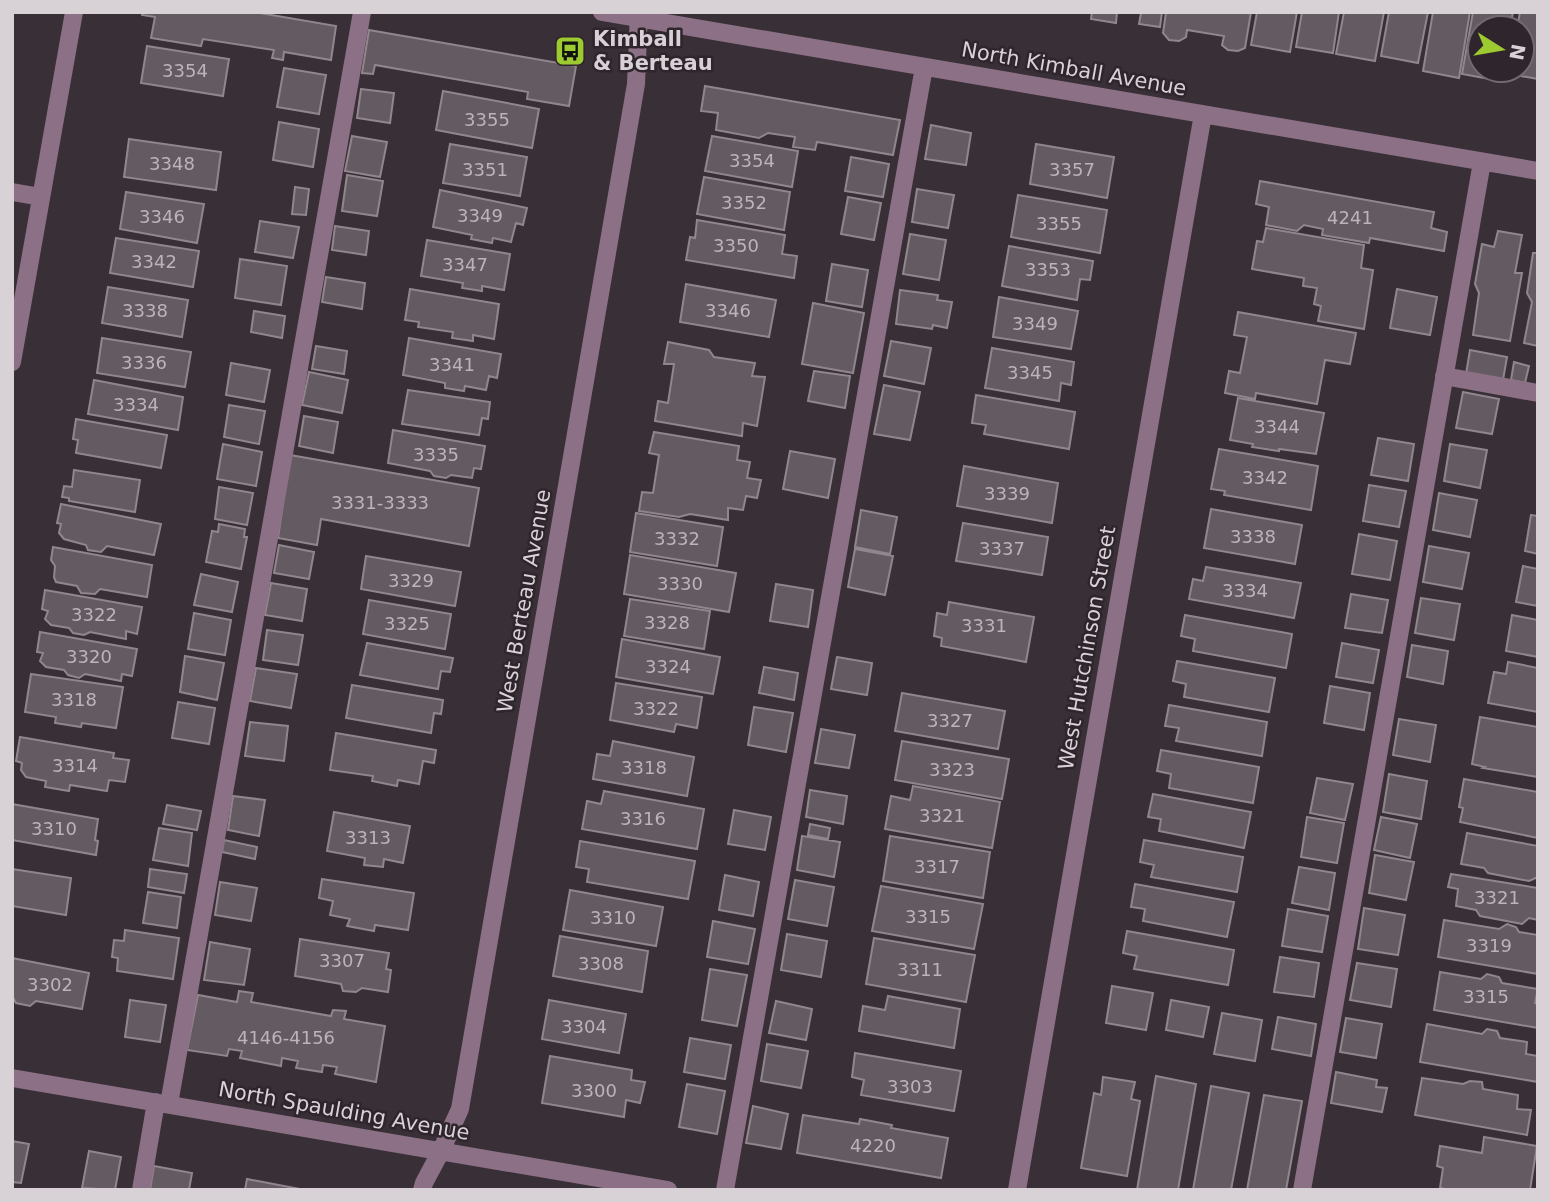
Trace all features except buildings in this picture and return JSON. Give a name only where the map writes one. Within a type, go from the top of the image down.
[{"type":"street","points":[[12,362],[74,12]]},
{"type":"street","points":[[141,1190],[162,1103],[362,12]]},
{"type":"street","name":"North Kimball Avenue","points":[[603,12],[639,15],[924,67],[1538,171]]},
{"type":"street","name":"West Berteau Avenue","points":[[422,1190],[460,1109],[636,83],[639,15]]},
{"type":"street","points":[[725,1190],[924,67]]},
{"type":"street","name":"West Hutchinson Street","points":[[1017,1190],[1203,114]]},
{"type":"street","points":[[1301,1190],[1482,162]]},
{"type":"street","points":[[12,192],[41,197]]},
{"type":"street","points":[[1444,376],[1538,393]]},
{"type":"street","name":"North Spaulding Avenue","points":[[12,1078],[668,1190]]},
{"type":"place","name":"Kimball & Berteau","points":[[570,51]]}]
